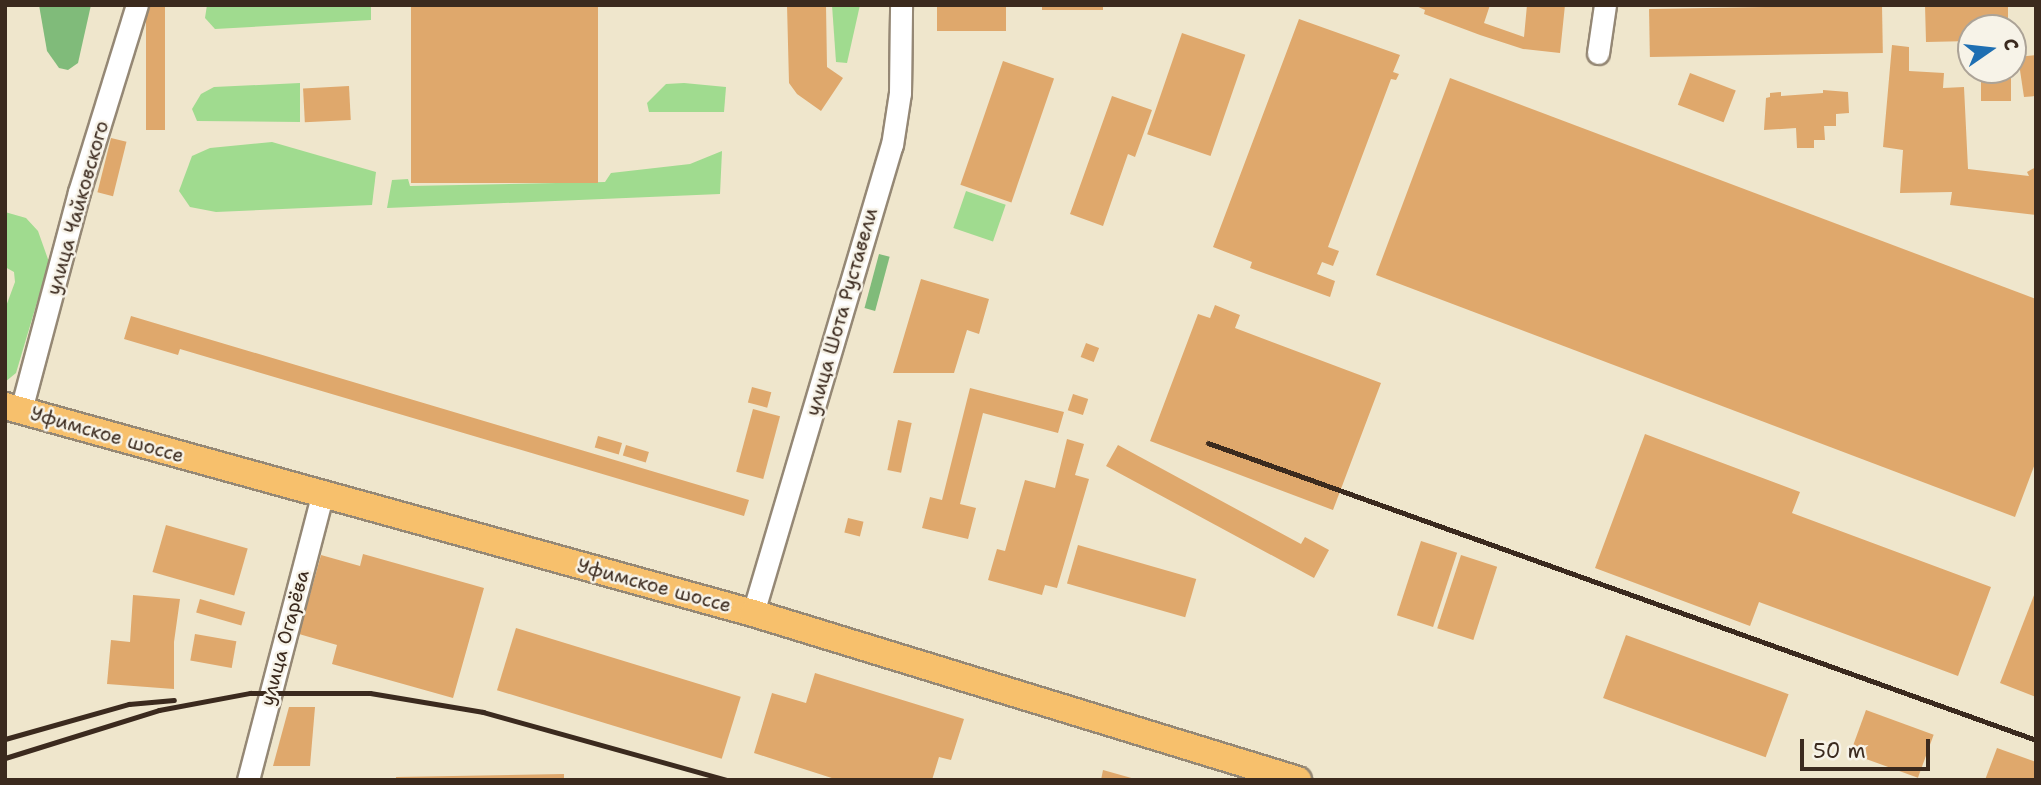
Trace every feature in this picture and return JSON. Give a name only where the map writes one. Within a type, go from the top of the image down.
[{"type":"main road","name":"Уфимское шоссе","points":[[13,408],[322,496],[754,613],[1298,780]]},
{"type":"street","name":"улица Чайковского","points":[[13,408],[136,5]]},
{"type":"street","name":"улица Шота Руставели","points":[[754,613],[892,145],[900,93],[901,5]]},
{"type":"street","points":[[1598,53],[1605,5]]},
{"type":"street","name":"улица Огарёва","points":[[248,780],[322,496]]},
{"type":"green space","points":[[39,5],[91,5],[78,63],[68,70],[59,68],[47,51]]},
{"type":"green space","points":[[207,5],[371,5],[371,20],[215,29],[205,18]]},
{"type":"green space","points":[[832,5],[860,5],[847,63],[836,62]]},
{"type":"green space","points":[[300,83],[300,122],[197,121],[192,109],[201,94],[214,87]]},
{"type":"green space","points":[[666,84],[726,87],[724,112],[649,112],[647,103]]},
{"type":"green space","points":[[272,142],[376,172],[372,205],[216,212],[190,207],[179,191],[192,156],[210,148]]},
{"type":"green space","points":[[722,151],[720,194],[387,208],[392,180],[408,179],[410,186],[605,182],[611,173],[690,164]]},
{"type":"green space","points":[[966,191],[1006,205],[993,242],[953,228]]},
{"type":"green space","points":[[5,212],[26,218],[38,231],[49,262],[16,373],[5,382],[5,309],[15,282],[14,272],[5,267]]},
{"type":"green space","points":[[879,254],[890,257],[875,311],[865,308]]},
{"type":"building","points":[[146,5],[165,5],[165,130],[146,130]]},
{"type":"building","points":[[411,5],[598,5],[598,183],[411,183]]},
{"type":"building","points":[[787,5],[826,5],[827,67],[843,78],[821,111],[797,94],[789,83]]},
{"type":"building","points":[[937,5],[1006,5],[1006,31],[937,31]]},
{"type":"building","points":[[1042,5],[1103,5],[1103,10],[1042,10]]},
{"type":"building","points":[[1414,5],[1490,5],[1484,23],[1524,37],[1527,5],[1565,5],[1560,53],[1523,49],[1480,35],[1424,14],[1425,10]]},
{"type":"building","points":[[1882,5],[1883,53],[1650,57],[1649,9]]},
{"type":"building","points":[[1925,5],[2008,5],[2008,14],[1957,14],[1957,41],[1926,42]]},
{"type":"building","points":[[1299,19],[1400,55],[1393,72],[1399,74],[1396,80],[1391,79],[1328,247],[1339,251],[1333,266],[1322,262],[1317,274],[1335,281],[1330,297],[1250,268],[1252,262],[1213,247]]},
{"type":"building","points":[[1182,33],[1245,55],[1211,156],[1147,134]]},
{"type":"building","points":[[1892,45],[1909,47],[1909,71],[1944,73],[1943,88],[1964,87],[1968,169],[2029,176],[2027,172],[2036,167],[2036,215],[1950,205],[1952,192],[1900,193],[1903,150],[1883,147]]},
{"type":"building","points":[[2036,55],[2036,96],[2024,97],[2022,84],[2027,84],[2027,56]]},
{"type":"building","points":[[1003,61],[1054,79],[1011,202],[960,185]]},
{"type":"building","points":[[1690,73],[1736,91],[1724,122],[1678,105]]},
{"type":"building","points":[[1450,78],[2036,299],[2036,461],[2015,517],[1376,275]]},
{"type":"building","points":[[1981,84],[2011,84],[2011,101],[1981,101]]},
{"type":"building","points":[[349,86],[351,120],[305,122],[303,88]]},
{"type":"building","points":[[1823,90],[1848,92],[1849,113],[1836,114],[1836,126],[1824,126],[1825,140],[1814,140],[1814,148],[1797,148],[1796,128],[1764,130],[1766,98],[1770,97],[1770,93],[1781,92],[1781,96],[1823,93]]},
{"type":"building","points":[[1112,96],[1152,110],[1135,157],[1128,154],[1103,226],[1070,214]]},
{"type":"building","points":[[111,138],[127,142],[113,196],[97,192]]},
{"type":"building","points":[[921,279],[989,299],[979,334],[967,330],[954,373],[893,373]]},
{"type":"building","points":[[1215,305],[1240,315],[1235,328],[1381,383],[1333,510],[1150,441],[1198,314],[1210,318]]},
{"type":"building","points":[[131,316],[749,500],[744,516],[180,349],[178,355],[124,339]]},
{"type":"building","points":[[1086,343],[1099,348],[1094,362],[1081,357]]},
{"type":"building","points":[[752,387],[771,392],[767,408],[748,402]]},
{"type":"building","points":[[970,388],[1064,412],[1058,433],[983,413],[960,504],[976,508],[968,539],[922,528],[930,497],[942,500]]},
{"type":"building","points":[[1073,394],[1088,399],[1083,415],[1068,410]]},
{"type":"building","points":[[753,409],[780,416],[763,479],[736,472]]},
{"type":"building","points":[[898,420],[912,423],[901,473],[887,470]]},
{"type":"building","points":[[1645,434],[1800,492],[1792,513],[1991,587],[1958,676],[1759,602],[1750,626],[1595,568]]},
{"type":"building","points":[[598,436],[622,443],[619,454],[595,448]]},
{"type":"building","points":[[1067,439],[1084,444],[1075,475],[1089,479],[1057,588],[1045,585],[1042,595],[988,580],[997,549],[1005,551],[1025,480],[1055,488]]},
{"type":"building","points":[[626,445],[649,452],[646,463],[623,456]]},
{"type":"building","points":[[1118,445],[1301,544],[1305,537],[1329,550],[1314,578],[1106,466]]},
{"type":"building","points":[[848,518],[864,522],[860,536],[844,533]]},
{"type":"building","points":[[166,525],[248,548],[234,596],[152,572]]},
{"type":"building","points":[[1421,541],[1457,553],[1433,627],[1397,615]]},
{"type":"building","points":[[1078,545],[1196,579],[1185,617],[1067,583]]},
{"type":"building","points":[[363,554],[484,588],[453,698],[332,664],[337,645],[299,634],[321,555],[360,566]]},
{"type":"building","points":[[1461,555],[1497,567],[1473,640],[1437,628]]},
{"type":"building","points":[[2036,590],[2036,697],[2000,683]]},
{"type":"building","points":[[133,595],[180,599],[174,642],[174,689],[107,684],[111,640],[130,642]]},
{"type":"building","points":[[200,599],[245,612],[241,625],[196,612]]},
{"type":"building","points":[[516,628],[741,697],[722,759],[497,690]]},
{"type":"building","points":[[195,634],[236,641],[232,668],[190,661]]},
{"type":"building","points":[[1626,635],[1789,694],[1766,757],[1603,698]]},
{"type":"building","points":[[815,673],[964,719],[951,760],[939,757],[932,780],[838,780],[754,753],[772,693],[806,703]]},
{"type":"building","points":[[289,707],[315,707],[310,766],[273,766]]},
{"type":"building","points":[[1866,710],[1934,735],[1918,778],[1850,753]]},
{"type":"building","points":[[1997,748],[2036,762],[2036,780],[1985,780]]},
{"type":"building","points":[[1103,770],[1135,779],[1101,780]]},
{"type":"building","points":[[564,774],[564,780],[396,780],[396,777]]},
{"type":"railway","points":[[1208,443],[2036,740]]},
{"type":"railway","points":[[5,758],[159,710],[250,693],[370,693],[483,712],[726,780]]},
{"type":"railway","points":[[5,739],[129,704],[174,700]]}]
